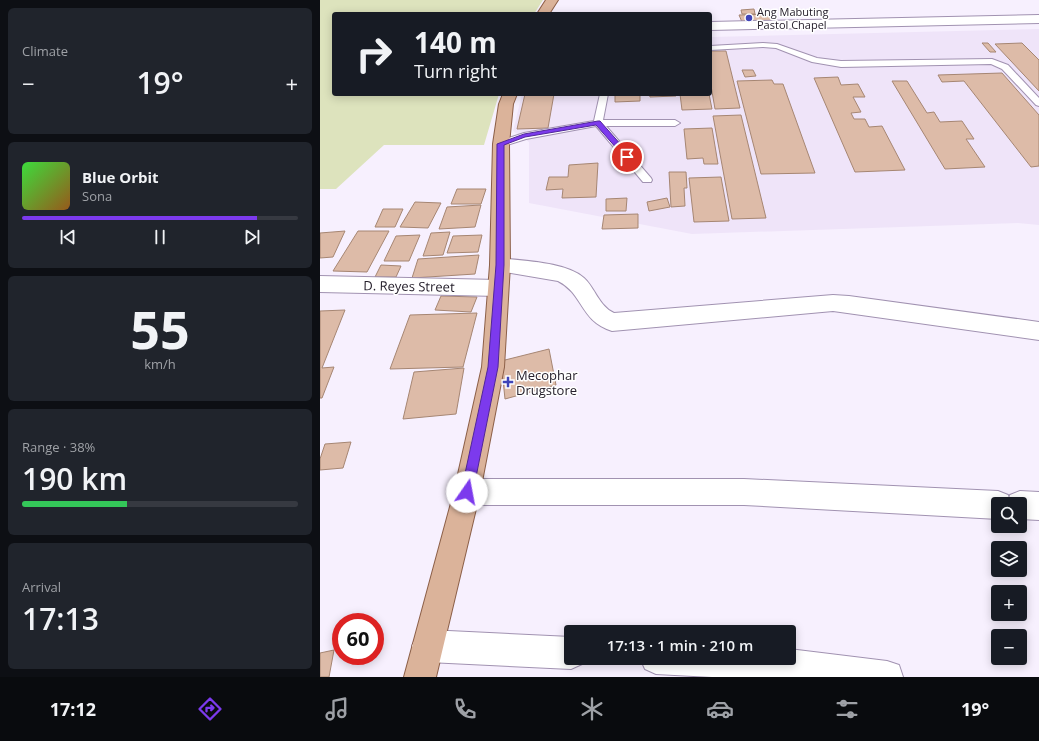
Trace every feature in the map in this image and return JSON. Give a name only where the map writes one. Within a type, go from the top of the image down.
[{"type":"main road","points":[[543,12],[552,0]]},
{"type":"main road","points":[[420,677],[467,492],[493,367],[499,276],[501,144],[506,104],[509,96]]},
{"type":"street","points":[[712,26],[1039,19]]},
{"type":"street","points":[[712,32],[1039,25]]},
{"type":"street","name":"D. Reyes Street","points":[[320,284],[562,274],[571,276],[578,282],[597,313],[604,319],[612,322],[833,303],[1039,331]]},
{"type":"street","points":[[467,492],[744,492],[991,504]]},
{"type":"street","points":[[1027,505],[1039,506]]},
{"type":"street","points":[[428,646],[564,653]]},
{"type":"street","points":[[784,665],[887,677]]},
{"type":"lane","points":[[712,48],[763,45],[777,46],[815,60],[841,64],[992,62],[1006,67],[1039,103]]},
{"type":"lane","points":[[598,122],[604,96]]},
{"type":"lane","points":[[598,122],[647,180]]},
{"type":"lane","points":[[501,144],[524,136],[598,122],[675,123]]},
{"type":"shaded area","points":[[1039,29],[1039,225],[1018,223],[692,234],[529,203],[529,142],[513,131],[522,96],[712,96],[712,37]]},
{"type":"green space","points":[[320,0],[543,0],[535,12],[332,12],[332,96],[498,96],[484,145],[384,145],[336,189],[320,189]]},
{"type":"building","points":[[754,9],[755,14],[742,14],[741,10]]},
{"type":"building","points":[[770,14],[772,21],[742,22],[739,15]]},
{"type":"building","points":[[982,43],[988,43],[996,52],[990,52]]},
{"type":"building","points":[[1022,43],[1039,60],[1039,91],[995,44]]},
{"type":"building","points":[[712,51],[726,51],[740,108],[715,109],[712,92]]},
{"type":"building","points":[[742,70],[753,70],[756,76],[745,77]]},
{"type":"building","points":[[1002,73],[1039,115],[1039,166],[1031,167],[964,81],[942,82],[938,75]]},
{"type":"building","points":[[838,77],[841,85],[858,84],[865,97],[853,97],[861,112],[851,113],[854,119],[865,119],[869,127],[882,126],[905,170],[855,172],[814,78]]},
{"type":"building","points":[[772,80],[774,84],[783,84],[815,173],[761,174],[737,81]]},
{"type":"building","points":[[892,81],[907,81],[927,113],[934,112],[940,122],[962,121],[974,139],[966,139],[985,167],[945,169]]},
{"type":"building","points":[[525,96],[554,96],[548,128],[517,129]]},
{"type":"building","points":[[615,96],[640,96],[640,101],[615,102]]},
{"type":"building","points":[[650,96],[676,96],[650,97]]},
{"type":"building","points":[[680,96],[709,96],[712,109],[682,110]]},
{"type":"building","points":[[741,115],[766,218],[732,219],[713,116]]},
{"type":"building","points":[[712,128],[718,164],[704,164],[703,158],[687,159],[684,129]]},
{"type":"building","points":[[598,163],[596,197],[562,198],[563,189],[546,190],[549,177],[568,177],[569,165]]},
{"type":"building","points":[[669,172],[686,172],[687,188],[684,188],[685,206],[671,207]]},
{"type":"building","points":[[721,177],[729,221],[694,222],[689,178]]},
{"type":"building","points":[[457,189],[486,189],[481,204],[451,204]]},
{"type":"building","points":[[627,198],[626,211],[606,211],[606,199]]},
{"type":"building","points":[[667,198],[670,207],[649,211],[647,202]]},
{"type":"building","points":[[415,202],[441,203],[428,228],[400,227]]},
{"type":"building","points":[[481,205],[475,227],[439,229],[447,207]]},
{"type":"building","points":[[383,209],[403,209],[395,227],[375,227]]},
{"type":"building","points":[[638,214],[638,228],[602,229],[604,215]]},
{"type":"building","points":[[345,231],[333,257],[320,258],[320,233]]},
{"type":"building","points":[[358,231],[389,231],[367,272],[333,271]]},
{"type":"building","points":[[450,232],[443,255],[423,256],[431,233]]},
{"type":"building","points":[[420,235],[409,261],[384,261],[396,236]]},
{"type":"building","points":[[482,235],[478,252],[447,253],[453,236]]},
{"type":"building","points":[[479,255],[475,274],[412,278],[418,259]]},
{"type":"building","points":[[381,265],[401,266],[396,277],[375,277]]},
{"type":"building","points":[[441,296],[477,297],[471,312],[435,310]]},
{"type":"building","points":[[345,310],[322,368],[334,367],[322,398],[320,398],[320,311]]},
{"type":"building","points":[[477,313],[463,367],[390,369],[410,315]]},
{"type":"building","points":[[549,349],[556,385],[505,399],[501,361]]},
{"type":"building","points":[[464,368],[456,414],[403,419],[414,372]]},
{"type":"building","points":[[351,442],[343,468],[320,470],[320,459],[325,444]]},
{"type":"building","points":[[332,650],[329,677],[320,677],[320,653]]},
{"type":"place","name":"Ang Mabuting Pastol Chapel","points":[[749,18]]},
{"type":"place","name":"Mecophar Drugstore","points":[[508,382]]},
{"type":"route","points":[[467,492],[493,367],[500,265],[501,144],[524,136],[598,122],[627,157]]}]
